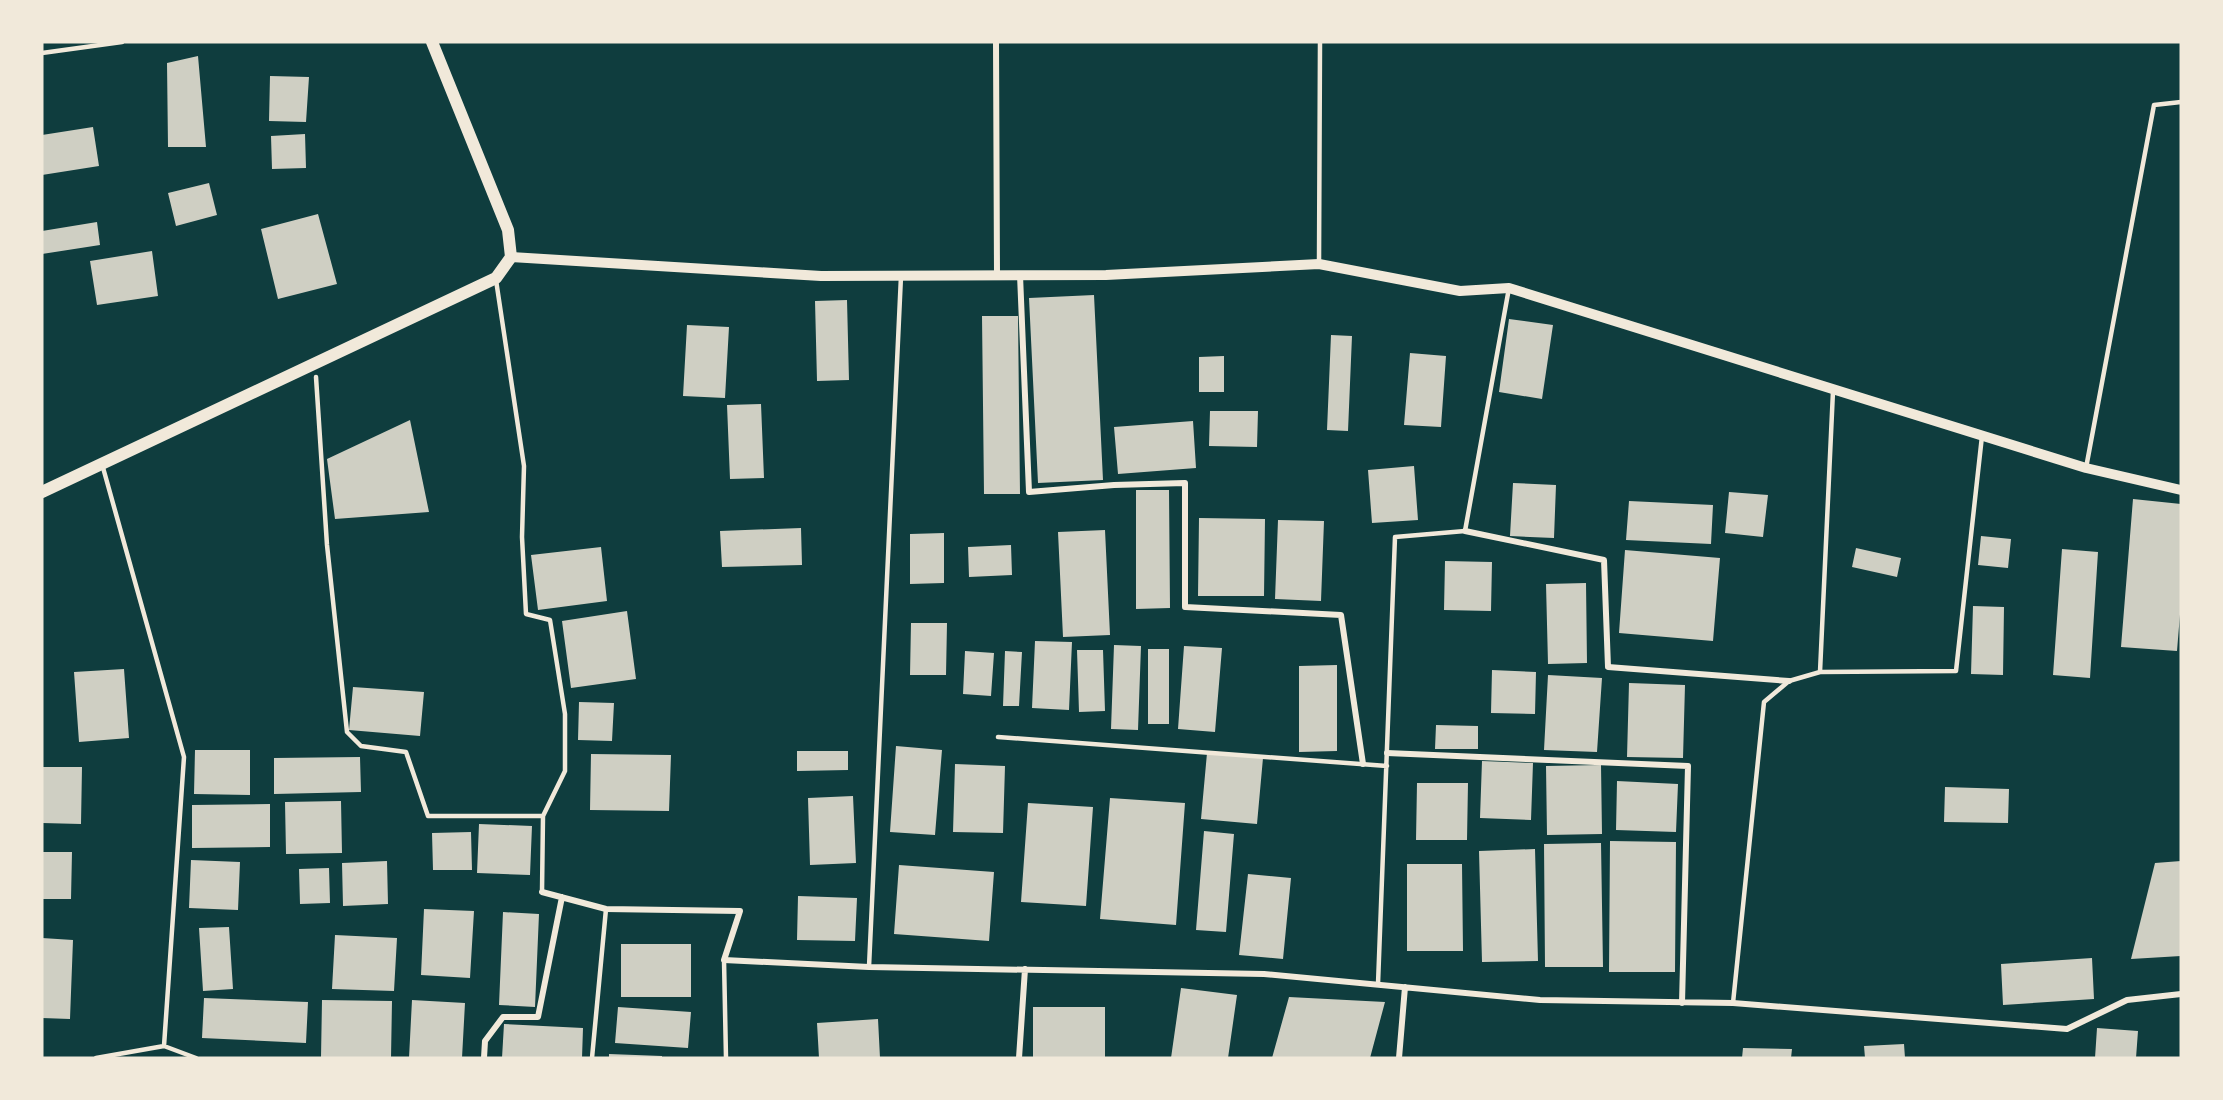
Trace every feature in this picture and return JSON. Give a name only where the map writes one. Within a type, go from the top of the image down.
[{"type":"main road","points":[[42,492],[496,278],[511,257],[508,230],[432,42]]},
{"type":"street","points":[[996,42],[997,274]]},
{"type":"street","points":[[511,257],[821,276],[901,273],[1106,275],[1319,264],[1460,291],[1509,288],[1833,391],[2086,468],[2181,490]]},
{"type":"street","points":[[1020,274],[1029,492],[1114,485],[1185,483],[1185,607],[1341,615],[1363,764]]},
{"type":"street","points":[[1465,531],[1604,560],[1608,667],[1789,681]]},
{"type":"street","points":[[1387,753],[1688,766],[1682,1003]]},
{"type":"street","points":[[542,892],[606,909],[740,910],[724,960],[869,967],[1264,974],[1540,1000],[1733,1003],[2067,1029],[2127,1000],[2181,994]]},
{"type":"street","points":[[484,1058],[485,1041],[503,1017],[538,1017],[562,897]]},
{"type":"street","points":[[1019,1058],[1025,969]]},
{"type":"street","points":[[1399,1058],[1405,987]]},
{"type":"lane","points":[[42,53],[122,42]]},
{"type":"lane","points":[[1319,264],[1320,42]]},
{"type":"lane","points":[[2086,468],[2154,105],[2181,102]]},
{"type":"lane","points":[[869,967],[901,273]]},
{"type":"lane","points":[[496,278],[524,466],[522,537],[526,614],[550,620],[565,714],[565,771],[543,816],[542,892]]},
{"type":"lane","points":[[1378,984],[1395,537],[1465,531],[1509,288]]},
{"type":"lane","points":[[316,377],[327,545],[347,732],[361,746],[406,752],[428,816],[543,816]]},
{"type":"lane","points":[[1820,672],[1833,391]]},
{"type":"lane","points":[[1733,1003],[1764,702],[1789,681],[1820,672],[1956,671],[1982,436]]},
{"type":"lane","points":[[102,464],[184,758],[164,1046]]},
{"type":"lane","points":[[998,737],[1387,766]]},
{"type":"lane","points":[[592,1058],[606,909]]},
{"type":"lane","points":[[724,960],[726,1058]]},
{"type":"lane","points":[[96,1058],[164,1046],[196,1058]]},
{"type":"building","points":[[198,56],[206,147],[168,147],[167,63]]},
{"type":"building","points":[[270,76],[309,77],[306,122],[269,121]]},
{"type":"building","points":[[93,127],[99,166],[42,175],[42,135]]},
{"type":"building","points":[[305,134],[306,168],[272,169],[271,136]]},
{"type":"building","points":[[209,183],[217,215],[176,226],[168,193]]},
{"type":"building","points":[[318,214],[337,284],[278,299],[261,229]]},
{"type":"building","points":[[97,222],[100,245],[42,254],[42,231]]},
{"type":"building","points":[[152,251],[158,296],[97,305],[90,261]]},
{"type":"building","points":[[1094,295],[1103,480],[1038,483],[1029,298]]},
{"type":"building","points":[[847,300],[849,380],[817,381],[815,301]]},
{"type":"building","points":[[982,316],[1018,316],[1020,494],[984,494]]},
{"type":"building","points":[[1509,319],[1553,325],[1542,399],[1499,392]]},
{"type":"building","points":[[687,325],[729,327],[725,398],[683,396]]},
{"type":"building","points":[[1331,335],[1352,336],[1348,431],[1327,430]]},
{"type":"building","points":[[1410,353],[1446,356],[1441,427],[1404,425]]},
{"type":"building","points":[[1224,356],[1224,392],[1199,392],[1199,357]]},
{"type":"building","points":[[761,404],[764,478],[730,479],[727,405]]},
{"type":"building","points":[[1210,411],[1258,411],[1257,447],[1209,446]]},
{"type":"building","points":[[410,420],[429,512],[335,519],[327,459]]},
{"type":"building","points":[[1193,421],[1196,468],[1118,474],[1114,427]]},
{"type":"building","points":[[1414,466],[1418,520],[1372,523],[1368,470]]},
{"type":"building","points":[[1513,483],[1556,485],[1554,538],[1510,536]]},
{"type":"building","points":[[1136,490],[1169,490],[1170,608],[1136,609]]},
{"type":"building","points":[[1729,492],[1768,495],[1763,537],[1725,533]]},
{"type":"building","points":[[2133,499],[2181,504],[2181,602],[2177,651],[2121,647]]},
{"type":"building","points":[[1629,501],[1713,505],[1711,544],[1626,540]]},
{"type":"building","points":[[1199,518],[1265,519],[1264,596],[1198,596]]},
{"type":"building","points":[[1278,520],[1324,521],[1321,601],[1275,599]]},
{"type":"building","points":[[801,528],[802,565],[722,567],[720,531]]},
{"type":"building","points":[[1105,530],[1110,635],[1063,637],[1058,532]]},
{"type":"building","points":[[944,533],[944,583],[910,584],[910,534]]},
{"type":"building","points":[[1981,536],[2011,539],[2008,568],[1978,565]]},
{"type":"building","points":[[1011,545],[1012,575],[969,577],[968,547]]},
{"type":"building","points":[[601,547],[607,601],[538,610],[531,555]]},
{"type":"building","points":[[1856,548],[1901,558],[1897,577],[1852,567]]},
{"type":"building","points":[[2062,549],[2098,552],[2090,678],[2053,675]]},
{"type":"building","points":[[1625,550],[1720,558],[1713,641],[1619,633]]},
{"type":"building","points":[[1445,561],[1492,562],[1491,611],[1444,610]]},
{"type":"building","points":[[1586,583],[1587,663],[1548,664],[1546,584]]},
{"type":"building","points":[[1973,606],[2004,607],[2003,675],[1971,674]]},
{"type":"building","points":[[627,611],[636,679],[571,688],[562,621]]},
{"type":"building","points":[[911,623],[947,623],[946,675],[910,675]]},
{"type":"building","points":[[1035,641],[1072,642],[1069,710],[1032,708]]},
{"type":"building","points":[[1114,645],[1141,646],[1138,730],[1111,729]]},
{"type":"building","points":[[1184,646],[1222,648],[1215,732],[1178,729]]},
{"type":"building","points":[[1148,649],[1169,649],[1169,724],[1148,724]]},
{"type":"building","points":[[1077,650],[1103,650],[1105,711],[1079,712]]},
{"type":"building","points":[[965,651],[994,653],[991,696],[963,694]]},
{"type":"building","points":[[1005,651],[1022,652],[1019,706],[1003,706]]},
{"type":"building","points":[[1337,665],[1337,751],[1299,752],[1299,666]]},
{"type":"building","points":[[124,669],[129,738],[79,742],[74,672]]},
{"type":"building","points":[[1492,670],[1536,672],[1535,714],[1491,713]]},
{"type":"building","points":[[1548,675],[1602,678],[1597,752],[1544,750]]},
{"type":"building","points":[[1629,683],[1685,685],[1683,758],[1627,757]]},
{"type":"building","points":[[353,687],[424,692],[420,736],[349,730]]},
{"type":"building","points":[[579,702],[614,703],[612,741],[578,740]]},
{"type":"building","points":[[1436,725],[1478,726],[1478,749],[1435,749]]},
{"type":"building","points":[[896,746],[942,750],[935,835],[890,832]]},
{"type":"building","points":[[195,750],[250,750],[250,795],[194,794]]},
{"type":"building","points":[[797,751],[848,751],[848,770],[797,771]]},
{"type":"building","points":[[1207,753],[1263,758],[1257,824],[1201,819]]},
{"type":"building","points":[[591,754],[671,755],[669,811],[590,810]]},
{"type":"building","points":[[360,757],[361,792],[274,794],[274,758]]},
{"type":"building","points":[[1482,761],[1533,763],[1531,820],[1480,818]]},
{"type":"building","points":[[955,764],[1005,766],[1003,833],[953,832]]},
{"type":"building","points":[[1601,765],[1602,834],[1547,835],[1546,766]]},
{"type":"building","points":[[42,767],[82,767],[81,824],[42,823]]},
{"type":"building","points":[[1617,781],[1678,784],[1676,832],[1616,830]]},
{"type":"building","points":[[1417,783],[1468,783],[1467,840],[1416,840]]},
{"type":"building","points":[[1945,787],[2009,789],[2008,823],[1944,822]]},
{"type":"building","points":[[853,796],[856,863],[810,865],[808,798]]},
{"type":"building","points":[[1110,798],[1185,803],[1176,925],[1100,919]]},
{"type":"building","points":[[341,801],[342,853],[286,854],[285,802]]},
{"type":"building","points":[[1028,803],[1093,807],[1086,906],[1021,902]]},
{"type":"building","points":[[270,804],[270,847],[192,848],[192,805]]},
{"type":"building","points":[[479,824],[532,826],[530,875],[477,873]]},
{"type":"building","points":[[1204,831],[1234,834],[1226,932],[1196,930]]},
{"type":"building","points":[[471,832],[472,870],[433,870],[432,833]]},
{"type":"building","points":[[1610,841],[1676,842],[1675,972],[1609,972]]},
{"type":"building","points":[[1601,843],[1603,967],[1545,967],[1544,844]]},
{"type":"building","points":[[1535,849],[1538,961],[1482,962],[1479,851]]},
{"type":"building","points":[[42,852],[72,852],[71,899],[42,899]]},
{"type":"building","points":[[191,860],[240,862],[238,910],[189,908]]},
{"type":"building","points":[[387,861],[388,904],[343,906],[342,863]]},
{"type":"building","points":[[2181,861],[2181,956],[2131,959],[2155,863]]},
{"type":"building","points":[[1407,864],[1462,864],[1463,951],[1407,951]]},
{"type":"building","points":[[899,865],[994,872],[989,941],[894,934]]},
{"type":"building","points":[[329,868],[330,903],[300,904],[299,869]]},
{"type":"building","points":[[1248,874],[1291,878],[1283,959],[1239,955]]},
{"type":"building","points":[[798,896],[857,898],[855,941],[797,940]]},
{"type":"building","points":[[424,909],[474,911],[470,978],[421,975]]},
{"type":"building","points":[[503,912],[539,914],[535,1007],[499,1005]]},
{"type":"building","points":[[229,927],[233,989],[203,991],[199,928]]},
{"type":"building","points":[[335,935],[397,938],[394,991],[332,989]]},
{"type":"building","points":[[42,938],[73,940],[70,1019],[42,1018]]},
{"type":"building","points":[[621,944],[691,944],[691,997],[621,997]]},
{"type":"building","points":[[2092,958],[2094,999],[2003,1005],[2001,964]]},
{"type":"building","points":[[1181,988],[1237,995],[1228,1058],[1171,1058]]},
{"type":"building","points":[[1289,997],[1385,1002],[1370,1058],[1272,1058]]},
{"type":"building","points":[[204,998],[308,1002],[306,1043],[202,1038]]},
{"type":"building","points":[[322,1000],[392,1001],[391,1058],[321,1058]]},
{"type":"building","points":[[412,1000],[465,1003],[462,1058],[409,1058]]},
{"type":"building","points":[[618,1007],[691,1012],[688,1048],[615,1043]]},
{"type":"building","points":[[1033,1007],[1105,1007],[1105,1058],[1033,1058]]},
{"type":"building","points":[[878,1019],[880,1058],[819,1058],[817,1023]]},
{"type":"building","points":[[504,1024],[583,1028],[582,1058],[502,1058]]},
{"type":"building","points":[[2097,1028],[2138,1031],[2136,1058],[2095,1058]]},
{"type":"building","points":[[1904,1044],[1905,1058],[1865,1058],[1864,1046]]},
{"type":"building","points":[[1743,1048],[1792,1049],[1791,1058],[1742,1058]]},
{"type":"building","points":[[609,1054],[662,1056],[662,1058],[609,1058]]}]
